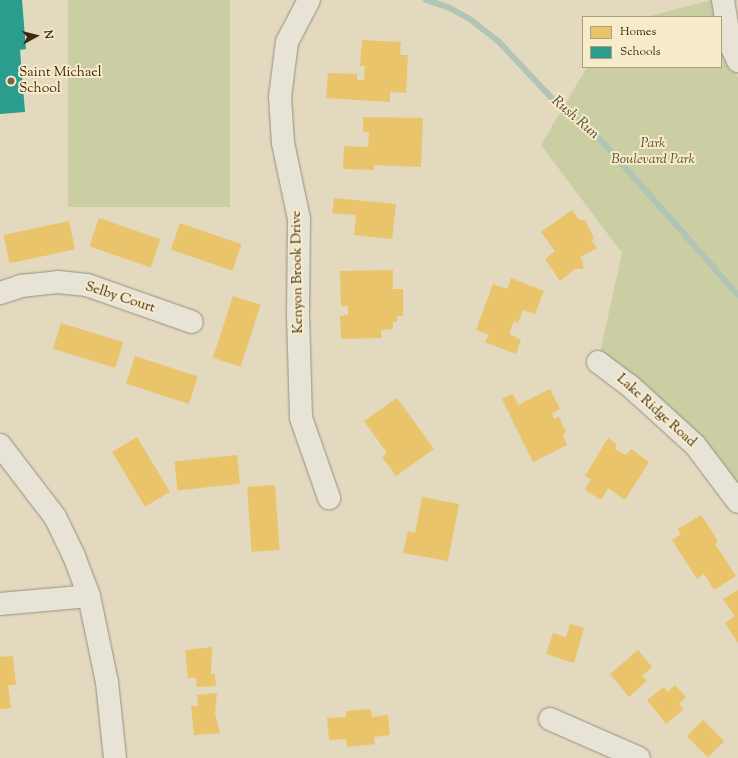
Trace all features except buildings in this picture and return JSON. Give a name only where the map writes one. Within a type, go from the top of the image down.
[{"type":"street","name":"Kenyon Brook Drive","points":[[308,0],[287,42],[280,97],[283,143],[300,218],[298,316],[301,418],[329,498]]},
{"type":"street","points":[[723,0],[730,44],[738,61]]},
{"type":"street","name":"Selby Court","points":[[0,293],[21,286],[58,282],[87,285],[192,322]]},
{"type":"street","name":"Lake Ridge Road","points":[[598,362],[629,385],[695,445],[738,502]]},
{"type":"street","points":[[0,445],[54,517],[74,556],[89,596],[107,682],[115,758]]},
{"type":"street","points":[[0,604],[89,596]]},
{"type":"street","points":[[550,719],[638,758]]},
{"type":"green space","points":[[68,0],[230,0],[230,207],[68,207]]},
{"type":"green space","points":[[711,0],[716,16],[650,16]]},
{"type":"green space","name":"Park Boulevard Park","points":[[722,41],[738,78],[738,502],[598,362],[622,253],[541,145],[586,68],[722,68]]},
{"type":"waterway","name":"Rush Run","points":[[426,0],[448,7],[471,20],[498,41],[565,112],[600,139],[738,295]]},
{"type":"place","name":"Saint Michael School","points":[[11,81]]}]
